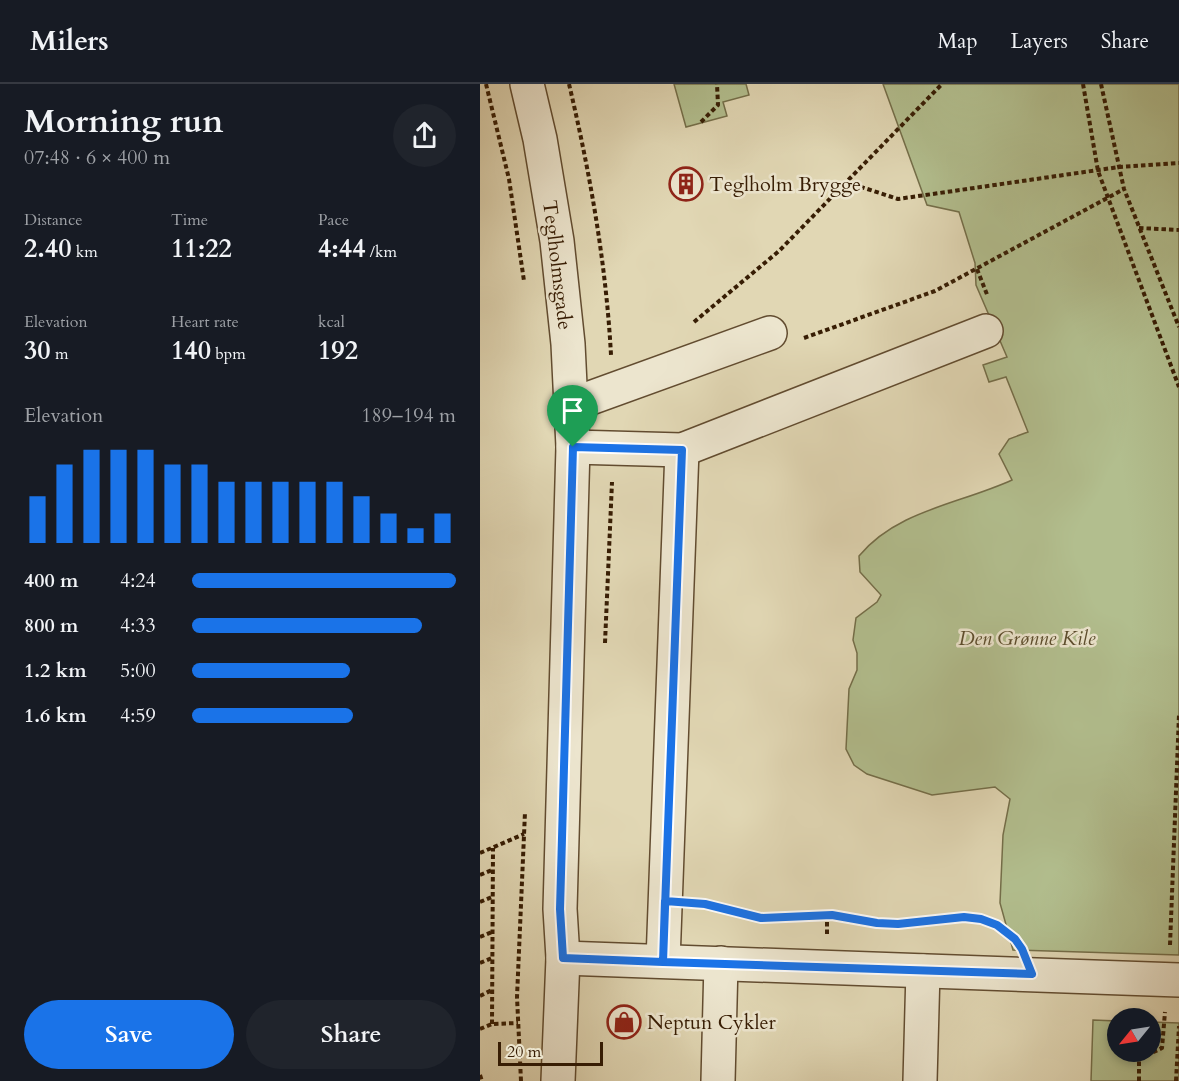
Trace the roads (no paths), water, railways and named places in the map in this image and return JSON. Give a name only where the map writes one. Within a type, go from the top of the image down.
[{"type":"street","name":"Teglholmsgade","points":[[527,84],[540,139],[557,241],[568,344],[573,447],[560,909],[563,958],[558,1081]]},
{"type":"street","points":[[573,447],[682,450],[986,331]]},
{"type":"street","points":[[571,405],[770,333]]},
{"type":"street","points":[[663,962],[682,450]]},
{"type":"street","points":[[563,958],[1174,979]]},
{"type":"street","points":[[718,1081],[722,963]]},
{"type":"street","points":[[920,1081],[923,971]]},
{"type":"place","name":"Teglholm Brygge","points":[[686,184]]},
{"type":"place","name":"Neptun Cykler","points":[[624,1022]]},
{"type":"park label","name":"Den Grønne Kile","points":[[1027,638]]}]
